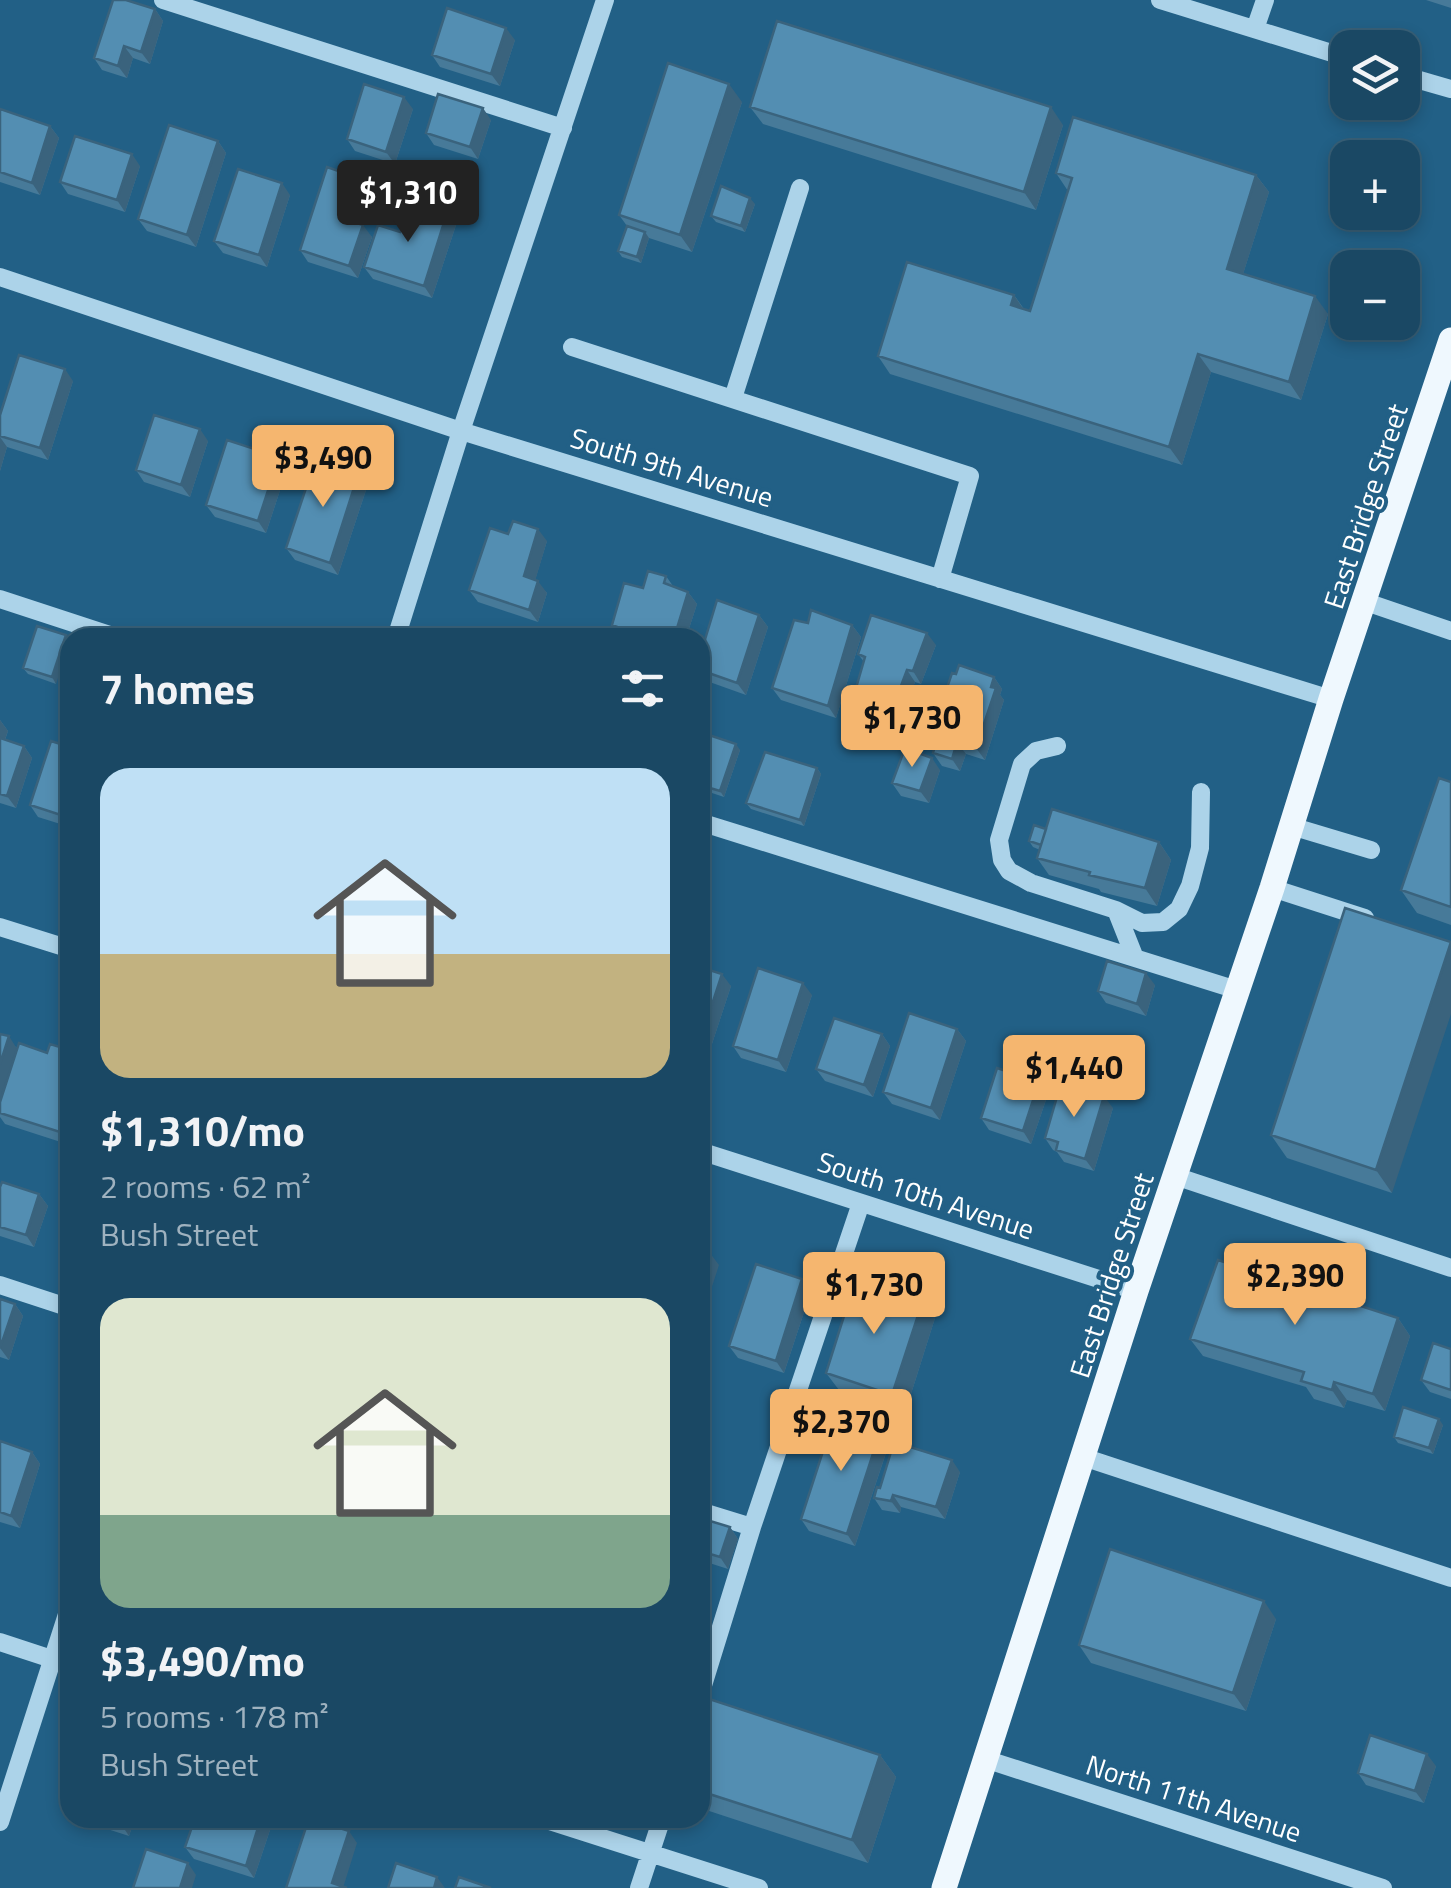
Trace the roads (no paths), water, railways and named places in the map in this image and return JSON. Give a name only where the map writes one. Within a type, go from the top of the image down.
[{"type":"main road","name":"East Bridge Street","points":[[944,1888],[1136,1291],[1451,340]]},
{"type":"street","points":[[163,0],[563,128]]},
{"type":"street","points":[[399,628],[460,431],[605,0]]},
{"type":"street","points":[[1160,0],[1330,52]]},
{"type":"street","points":[[1255,29],[1265,0]]},
{"type":"street","points":[[1420,80],[1451,90]]},
{"type":"street","points":[[733,398],[800,188]]},
{"type":"street","name":"South 9th Avenue","points":[[0,277],[460,431],[1331,700]]},
{"type":"street","points":[[572,347],[970,476],[940,579]]},
{"type":"street","points":[[0,600],[88,628]]},
{"type":"street","points":[[1366,602],[1451,630]]},
{"type":"street","points":[[1057,746],[1036,752],[1022,764],[999,840],[1002,860],[1009,870],[1031,884],[1116,910],[1142,923],[1162,922],[1178,909],[1190,886],[1200,848],[1201,792]]},
{"type":"street","points":[[710,825],[1237,990]]},
{"type":"street","points":[[1291,826],[1371,850]]},
{"type":"street","points":[[1272,888],[1384,924]]},
{"type":"street","points":[[1116,910],[1135,958]]},
{"type":"street","points":[[0,927],[60,946]]},
{"type":"street","name":"South 10th Avenue","points":[[710,1154],[1136,1291]]},
{"type":"street","points":[[1175,1176],[1451,1268]]},
{"type":"street","points":[[710,1664],[861,1203]]},
{"type":"street","points":[[0,1285],[60,1305]]},
{"type":"street","points":[[1083,1457],[1451,1578]]},
{"type":"street","points":[[710,1514],[752,1527]]},
{"type":"street","points":[[0,1642],[60,1663]]},
{"type":"street","points":[[0,1822],[60,1666]]},
{"type":"street","name":"North 11th Avenue","points":[[988,1760],[1383,1888]]},
{"type":"street","points":[[572,1828],[759,1888]]},
{"type":"street","points":[[639,1888],[659,1828]]}]
